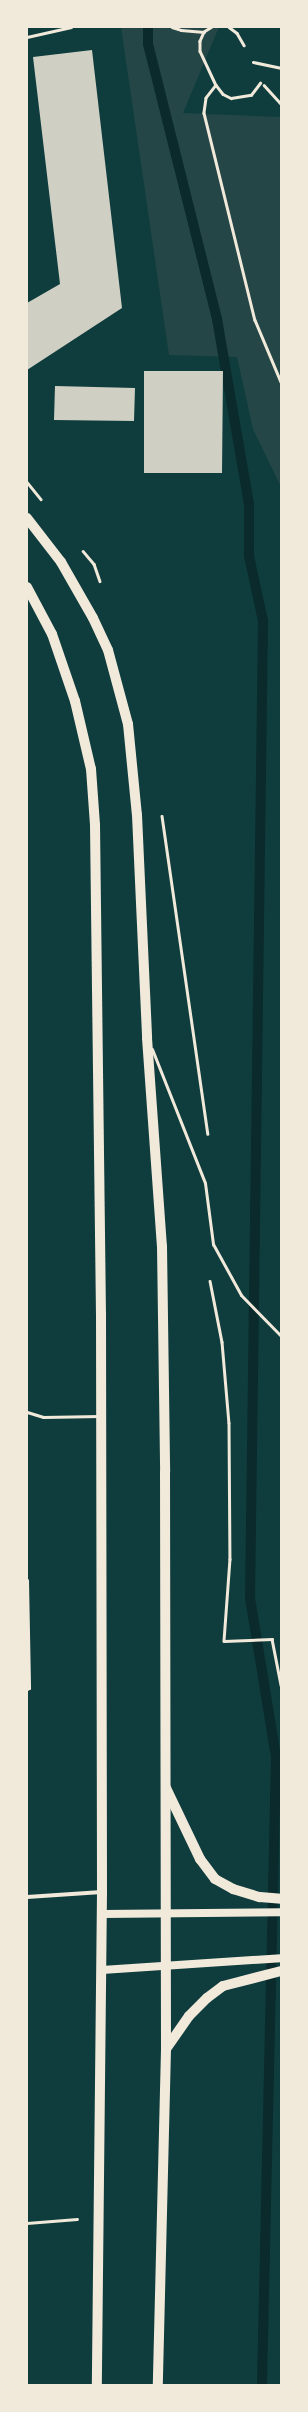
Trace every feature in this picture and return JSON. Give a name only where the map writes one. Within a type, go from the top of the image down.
[{"type":"main road","points":[[27,518],[61,562],[93,618],[108,650],[128,724],[137,815],[148,1038],[162,1246],[165,1472],[164,1913],[166,2049],[158,2385]]},
{"type":"main road","points":[[27,587],[52,634],[65,669],[84,734],[91,768],[95,825],[98,943],[102,1892],[97,2385]]},
{"type":"main road","points":[[165,1786],[200,1859],[215,1879],[233,1889],[260,1897],[281,1899]]},
{"type":"main road","points":[[102,1914],[219,1914],[281,1912]]},
{"type":"main road","points":[[102,1970],[219,1964],[281,1958]]},
{"type":"main road","points":[[166,2049],[189,2016],[207,1998],[223,1986],[281,1971]]},
{"type":"street","points":[[27,1897],[102,1892]]},
{"type":"lane","points":[[253,62],[281,68]]},
{"type":"lane","points":[[148,1038],[206,1183],[213,1244],[241,1295],[280,1335]]},
{"type":"lane","points":[[27,1412],[43,1417],[101,1416]]},
{"type":"lane","points":[[27,1580],[29,1688],[27,1689]]},
{"type":"path","points":[[27,37],[71,27]]},
{"type":"path","points":[[172,27],[181,30],[204,32]]},
{"type":"path","points":[[212,27],[204,32],[200,41],[200,51],[216,85],[223,94],[231,98],[241,98],[251,95],[258,89],[261,81]]},
{"type":"path","points":[[229,27],[237,33],[259,72],[261,81],[281,104]]},
{"type":"path","points":[[216,85],[206,98],[204,114],[255,320],[281,382]]},
{"type":"path","points":[[27,482],[46,506]]},
{"type":"path","points":[[79,547],[94,564],[102,586]]},
{"type":"path","points":[[161,810],[209,1142]]},
{"type":"path","points":[[209,1276],[222,1342],[229,1423],[230,1558],[224,1641],[272,1640],[281,1685]]},
{"type":"path","points":[[27,2222],[99,2218]]},
{"type":"shaded area","points":[[121,27],[219,27],[183,113],[281,117],[281,487],[253,429],[237,357],[169,355]]},
{"type":"building","points":[[92,50],[122,308],[27,370],[27,303],[60,284],[33,57]]},
{"type":"building","points":[[144,371],[223,371],[222,473],[144,473]]},
{"type":"building","points":[[55,386],[135,388],[134,421],[54,420]]},
{"type":"waterway","points":[[148,27],[148,44],[217,319],[249,504],[249,556],[263,621],[250,1598],[276,1757],[262,2385]]}]
